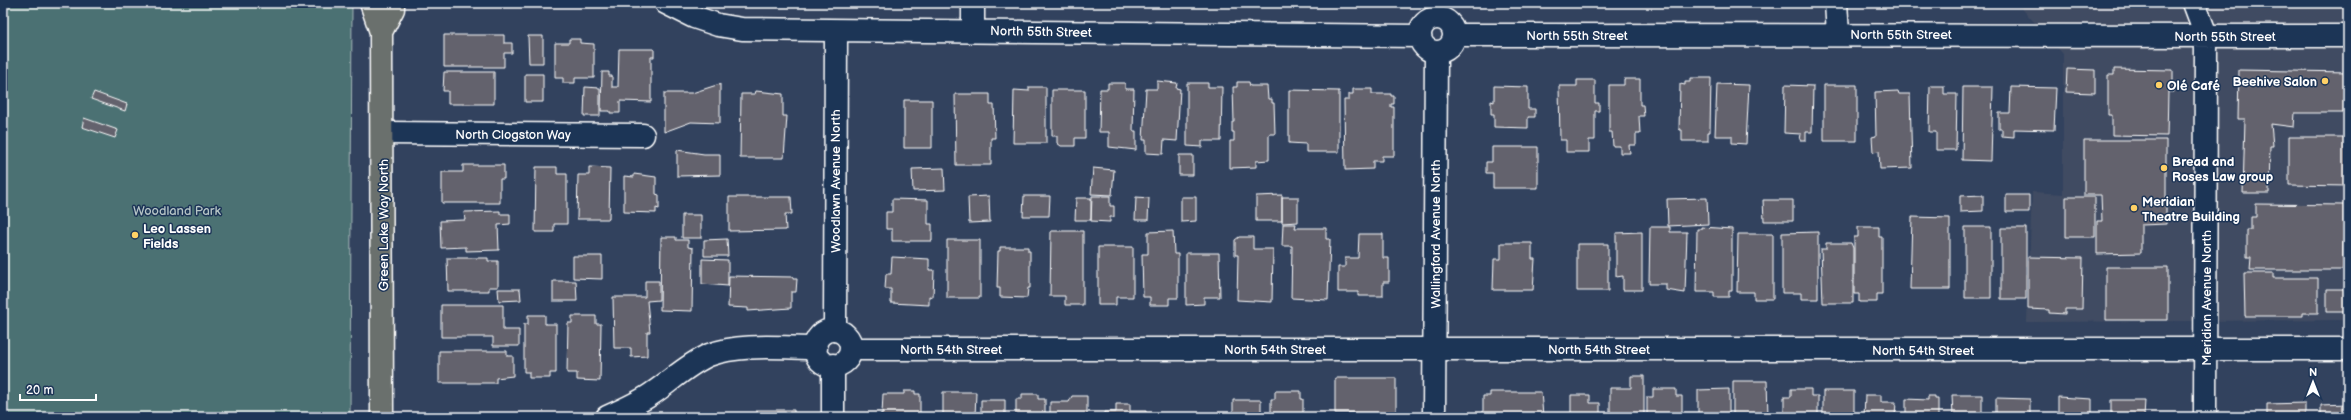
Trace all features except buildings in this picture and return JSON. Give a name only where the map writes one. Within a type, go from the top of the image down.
[{"type":"main road","name":"Green Lake Way North","points":[[371,3],[382,32],[382,417]]},
{"type":"main road","name":"Green Lake Way North","points":[[382,32],[393,9],[393,3]]},
{"type":"street","points":[[972,3],[972,30]]},
{"type":"street","points":[[1836,3],[1838,34]]},
{"type":"street","points":[[2194,3],[2206,35]]},
{"type":"street","name":"North 55th Street","points":[[670,4],[694,17],[718,25],[742,29],[836,31],[972,30],[1420,36]]},
{"type":"street","points":[[1438,10],[1449,22],[1454,35],[1449,48],[1436,52],[1427,49],[1420,36],[1424,24],[1431,19],[1438,10]]},
{"type":"street","name":"Woodlawn Avenue North","points":[[835,330],[836,31]]},
{"type":"street","name":"North 55th Street","points":[[1454,35],[1838,34],[2348,36]]},
{"type":"street","name":"Meridian Avenue North","points":[[2206,35],[2206,417]]},
{"type":"street","name":"Wallingford Avenue North","points":[[1434,417],[1436,52]]},
{"type":"street","name":"North Clogston Way","points":[[383,133],[643,134]]},
{"type":"street","points":[[835,330],[847,337],[851,349],[844,362],[833,365],[822,361],[818,356],[816,348],[818,339],[822,334],[835,330]]},
{"type":"street","points":[[607,417],[634,405],[689,366],[709,355],[745,349],[816,348]]},
{"type":"street","name":"North 54th Street","points":[[851,349],[2348,349]]},
{"type":"street","points":[[833,365],[833,417]]},
{"type":"shaded area","points":[[2017,3],[2348,3],[2348,320],[2027,322],[2032,192],[2063,194],[2063,54]]},
{"type":"green space","name":"Woodland Park","points":[[3,3],[352,3],[350,417],[3,417]]},
{"type":"place","name":"Beehive Salon","points":[[2325,81]]},
{"type":"place","name":"Olé Café","points":[[2159,85]]},
{"type":"place","name":"Bread and Roses Law group","points":[[2164,168]]},
{"type":"place","name":"Meridian Theatre Building","points":[[2134,208]]},
{"type":"place","name":"Leo Lassen Fields","points":[[135,235]]}]
